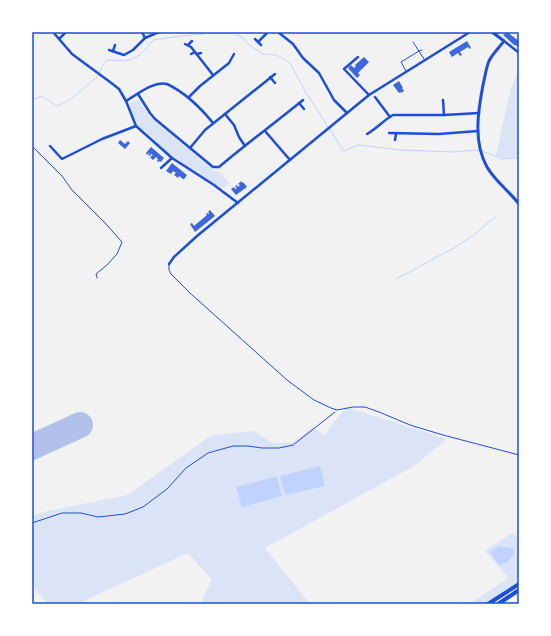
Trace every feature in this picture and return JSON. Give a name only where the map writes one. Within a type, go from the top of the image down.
[{"type":"highway","points":[[488,604],[519,584]]},
{"type":"highway","points":[[498,604],[519,590]]},
{"type":"street","points":[[53,32],[72,54],[101,74],[119,90],[126,101],[136,126],[172,158],[214,185],[238,203]]},
{"type":"street","points":[[59,39],[66,32]]},
{"type":"street","points":[[142,32],[146,38]]},
{"type":"street","points":[[115,45],[111,50],[124,55],[146,38],[159,32]]},
{"type":"street","points":[[258,42],[268,32]]},
{"type":"street","points":[[278,32],[293,44],[303,58],[316,69],[334,100],[347,113]]},
{"type":"street","points":[[169,264],[174,257],[197,236],[369,96],[470,32]]},
{"type":"street","points":[[492,32],[518,50]]},
{"type":"street","points":[[255,39],[261,45]]},
{"type":"street","points":[[192,41],[187,44],[213,75]]},
{"type":"street","points":[[504,41],[492,55],[488,66],[483,85],[478,131],[482,155],[489,170],[519,204]]},
{"type":"street","points":[[191,54],[201,53]]},
{"type":"street","points":[[188,97],[229,63],[234,54]]},
{"type":"street","points":[[358,56],[344,69],[369,96]]},
{"type":"street","points":[[190,148],[213,123],[275,74]]},
{"type":"street","points":[[270,78],[275,83]]},
{"type":"street","points":[[126,101],[154,85],[163,83],[188,97],[213,123]]},
{"type":"street","points":[[138,94],[155,119],[216,168],[303,100]]},
{"type":"street","points":[[375,97],[390,116]]},
{"type":"street","points":[[443,100],[444,115]]},
{"type":"street","points":[[299,103],[304,109]]},
{"type":"street","points":[[367,134],[375,130],[393,115],[479,113]]},
{"type":"street","points":[[225,114],[234,125],[245,146]]},
{"type":"street","points":[[50,146],[62,159],[102,139],[136,126]]},
{"type":"street","points":[[265,131],[290,160]]},
{"type":"street","points":[[389,134],[439,134],[478,131]]},
{"type":"street","points":[[396,134],[396,140]]},
{"type":"street","points":[[161,168],[172,158]]},
{"type":"lane","points":[[413,42],[425,60]]},
{"type":"lane","points":[[407,72],[401,62],[422,50]]},
{"type":"lane","points":[[169,264],[171,274],[190,293],[287,380],[314,400],[337,410],[353,407],[365,407],[443,436],[519,455]]},
{"type":"path","points":[[32,146],[62,176],[72,190],[122,242],[117,254],[96,274],[97,278]]},
{"type":"path","points":[[32,523],[62,512],[81,513],[98,517],[125,514],[143,507],[167,489],[186,468],[208,453],[232,446],[279,448],[293,444],[337,410]]},
{"type":"shaded area","points":[[518,72],[519,159],[516,157],[505,158],[496,156],[511,88]]},
{"type":"shaded area","points":[[137,100],[154,121],[216,172],[219,171],[229,183],[222,188],[200,176],[197,172],[172,157],[158,145],[154,138],[139,127],[135,120],[130,103]]},
{"type":"shaded area","points":[[346,407],[447,439],[414,466],[265,548],[310,604],[201,604],[212,580],[188,553],[77,604],[48,604],[32,586],[32,516],[43,512],[127,495],[212,435],[254,431],[273,443],[292,443],[313,427],[324,435]]},
{"type":"shaded area","points":[[513,532],[519,540],[519,581],[485,604],[469,604],[508,578],[485,551]]},
{"type":"water","points":[[320,466],[325,486],[285,495],[280,476]]},
{"type":"water","points":[[277,476],[282,496],[242,507],[236,487]]},
{"type":"water","points":[[499,546],[513,548],[514,554],[508,562],[499,565],[490,552]]},
{"type":"building","points":[[507,32],[519,41],[519,46],[514,45],[503,35]]},
{"type":"building","points":[[467,41],[471,48],[470,49],[468,47],[460,52],[462,55],[460,56],[458,53],[452,57],[449,52]]},
{"type":"building","points":[[364,57],[369,62],[358,73],[360,75],[357,78],[348,68],[351,65],[354,68],[356,66],[355,65]]},
{"type":"building","points":[[399,81],[404,91],[401,93],[399,93],[393,85]]},
{"type":"building","points":[[120,140],[125,144],[128,141],[130,143],[125,149],[118,143]]},
{"type":"building","points":[[151,147],[164,158],[161,162],[157,161],[158,159],[156,157],[153,160],[150,157],[153,155],[148,155],[150,153],[147,155],[146,153]]},
{"type":"building","points":[[172,163],[187,175],[184,179],[179,176],[178,178],[174,175],[176,173],[173,171],[171,174],[166,171]]},
{"type":"building","points":[[241,181],[247,187],[236,195],[231,189],[234,187],[235,189],[237,188],[235,186],[237,185],[238,187],[240,185],[238,184]]},
{"type":"building","points":[[210,210],[215,216],[195,232],[190,224],[192,223],[194,226],[207,215],[207,213],[209,214],[208,212]]},
{"type":"waterway","points":[[32,100],[42,96],[57,106],[71,99],[97,77],[107,60],[125,60],[135,58],[145,50],[153,40],[203,34],[208,32]]},
{"type":"waterway","points":[[232,32],[263,54],[277,55],[290,63],[305,91],[344,151],[358,145],[402,150],[454,152],[479,151]]},
{"type":"waterway","points":[[482,151],[502,159],[516,158],[519,160]]},
{"type":"waterway","points":[[396,279],[454,248],[471,237],[495,217]]},
{"type":"runway","points":[[32,447],[80,425]]}]
